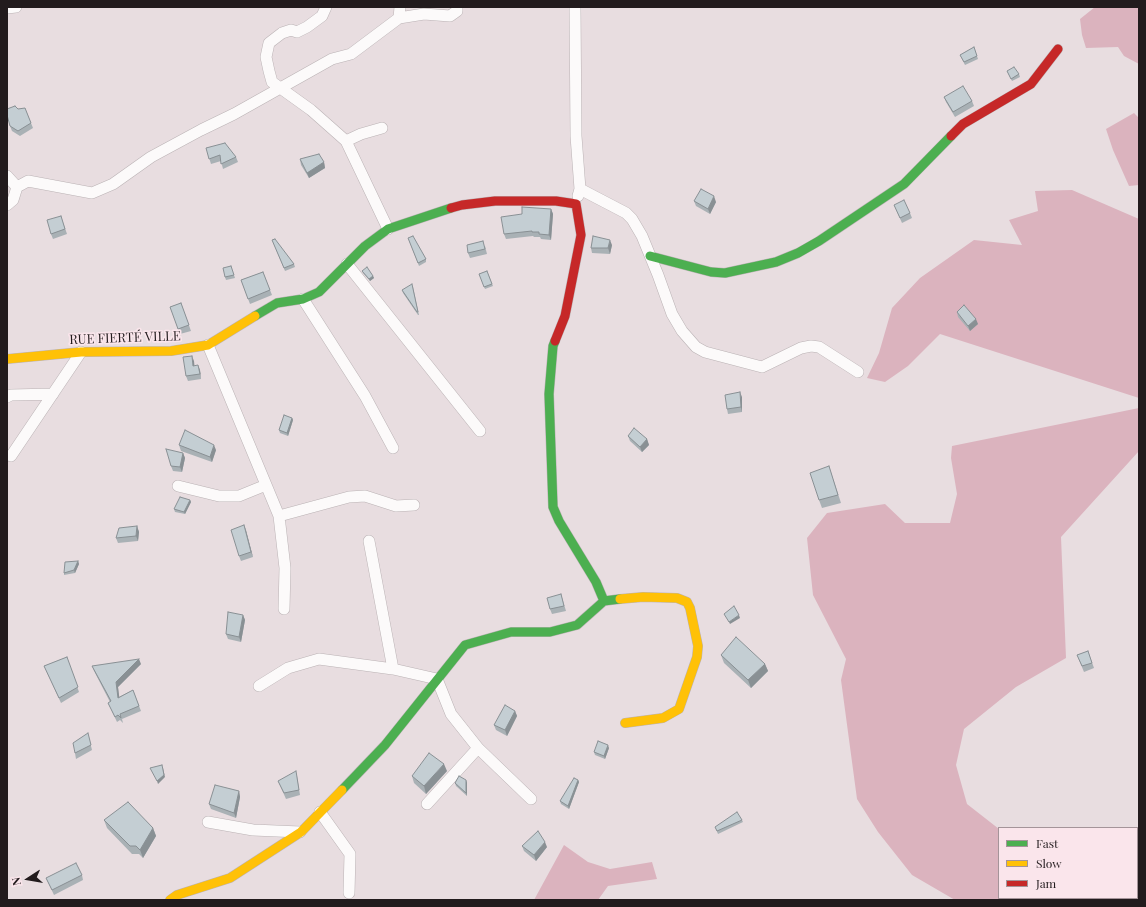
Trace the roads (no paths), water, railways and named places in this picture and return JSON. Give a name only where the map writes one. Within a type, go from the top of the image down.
[{"type":"street","points":[[7,8],[16,7]]},
{"type":"street","points":[[326,7],[322,16],[307,27],[297,32],[291,30],[282,33],[269,43],[266,57],[272,82],[311,110],[346,141],[388,230]]},
{"type":"street","points":[[16,187],[28,181],[92,192],[113,184],[151,157],[332,60],[351,54],[399,13],[450,16],[457,11],[457,7]]},
{"type":"street","points":[[575,7],[576,136],[580,189],[576,204],[581,235],[565,316],[553,346],[549,394],[553,507],[559,521],[596,582],[604,601]]},
{"type":"street","points":[[650,256],[664,261],[711,272],[725,273],[776,262],[798,253],[820,241],[904,184],[963,124],[1031,84],[1040,75],[1058,49]]},
{"type":"street","points":[[346,141],[361,134],[382,128]]},
{"type":"street","points":[[7,176],[16,187],[14,200],[7,205]]},
{"type":"street","points":[[580,189],[626,213],[632,219],[650,256],[672,314],[682,331],[696,347],[705,352],[762,367],[801,348],[811,346],[819,347],[858,372]]},
{"type":"street","name":"RUE FIERTÉ VILLE","points":[[7,359],[81,352],[171,350],[208,345],[277,303],[303,299],[319,292],[365,246],[388,230],[462,204],[496,201],[556,201],[576,204]]},
{"type":"street","points":[[347,264],[480,432]]},
{"type":"street","points":[[303,299],[365,396],[393,448]]},
{"type":"street","points":[[208,345],[279,516],[284,568],[284,609]]},
{"type":"street","points":[[11,456],[81,352]]},
{"type":"street","points":[[7,397],[11,395],[53,394]]},
{"type":"street","points":[[178,486],[219,496],[239,496],[266,486]]},
{"type":"street","points":[[279,516],[349,497],[365,496],[396,506],[414,505]]},
{"type":"street","points":[[369,541],[392,669]]},
{"type":"street","points":[[170,900],[177,895],[230,878],[301,832],[385,745],[464,645],[511,632],[550,632],[577,625],[604,601],[643,597],[682,599],[687,602],[690,608],[698,646],[697,657],[679,709],[662,718],[625,722]]},
{"type":"street","points":[[258,686],[288,668],[319,659],[392,669],[437,679]]},
{"type":"street","points":[[437,679],[451,714],[478,748],[532,800]]},
{"type":"street","points":[[427,804],[478,748]]},
{"type":"street","points":[[320,812],[350,854],[349,893]]},
{"type":"street","points":[[208,822],[253,830],[301,832]]}]
